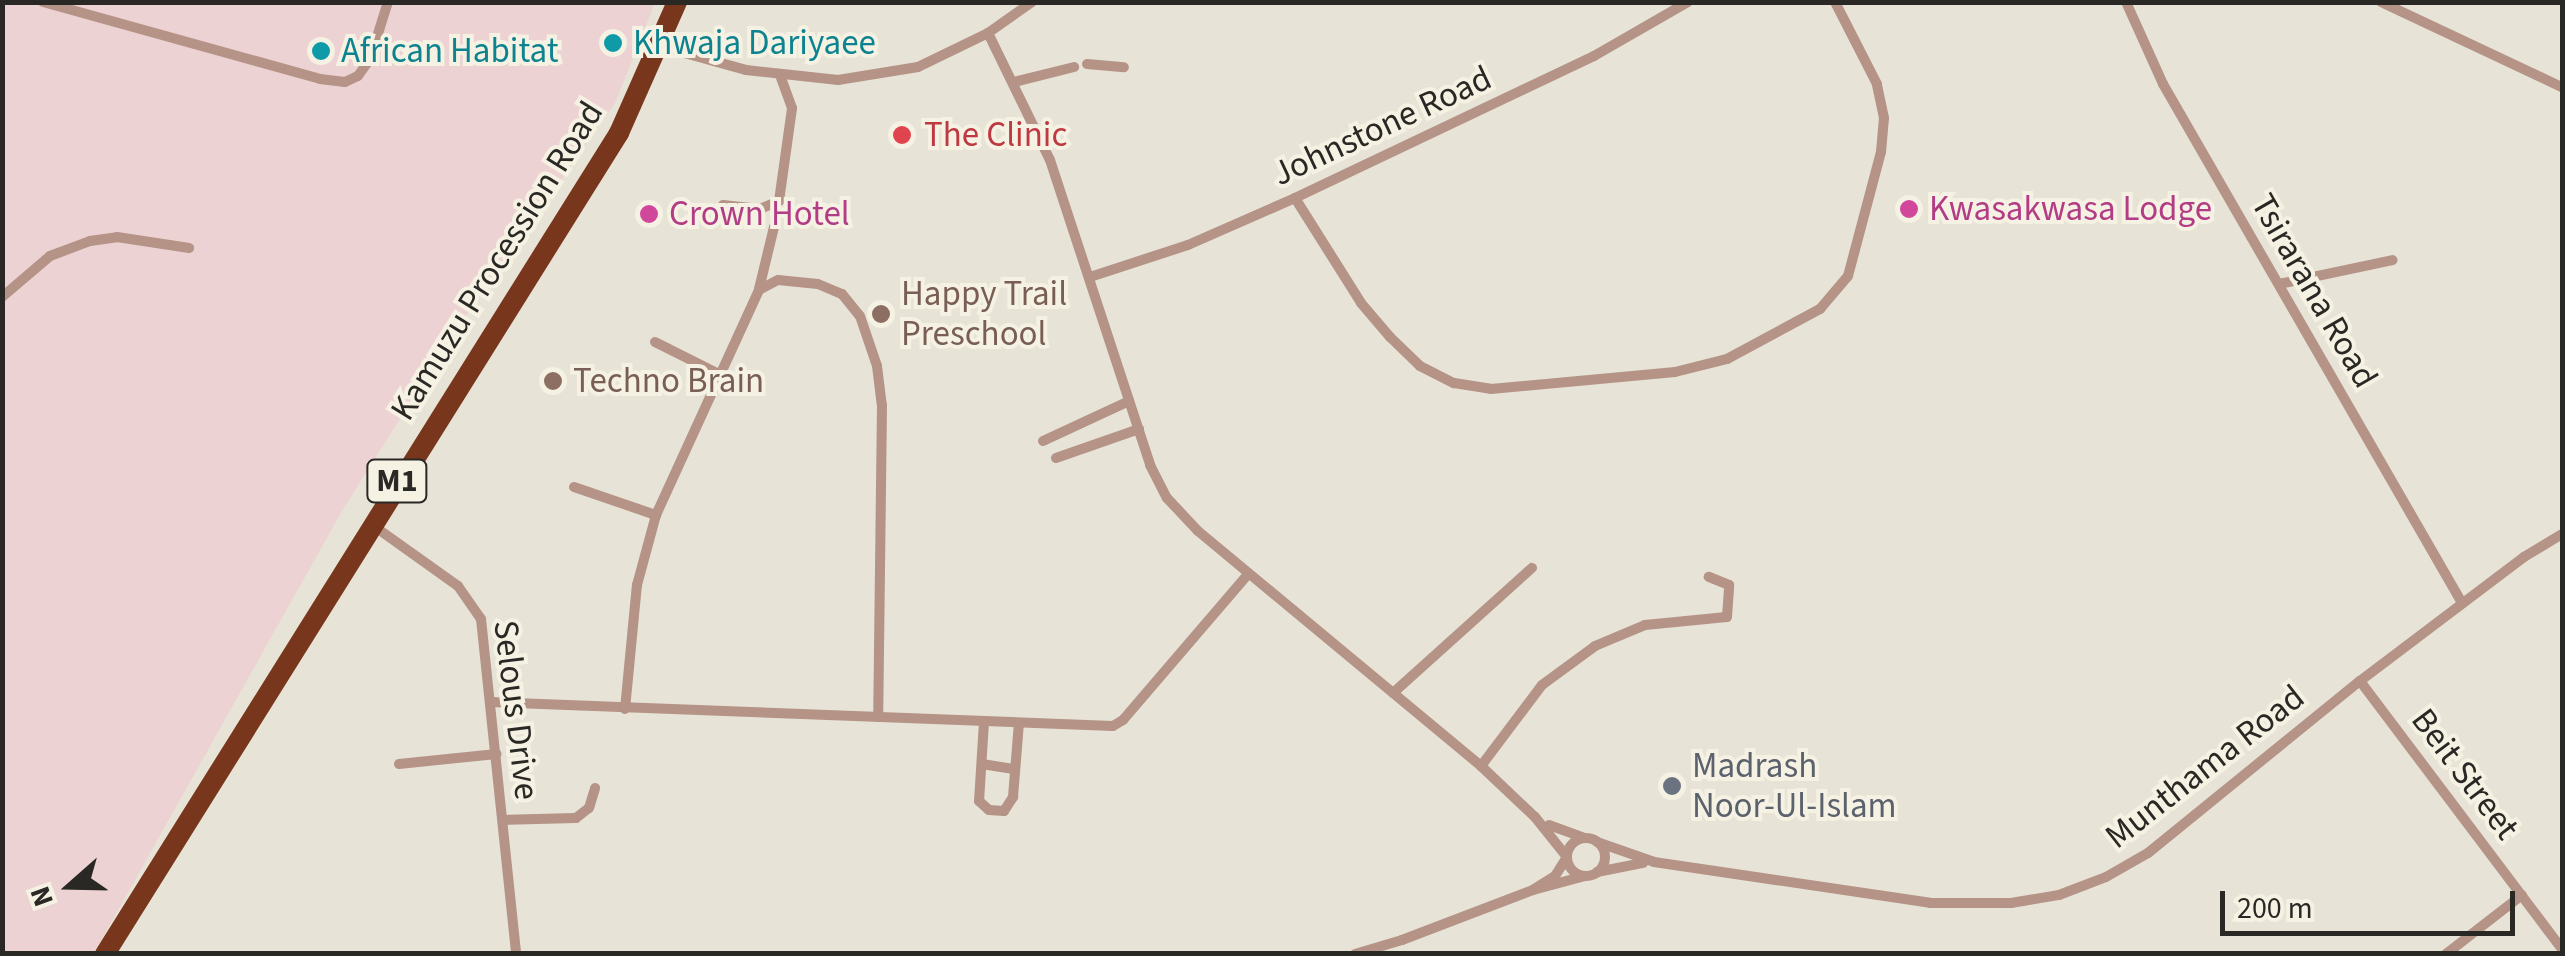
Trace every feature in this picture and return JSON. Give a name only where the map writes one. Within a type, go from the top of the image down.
[{"type":"highway","name":"Kamuzu Procession Road","points":[[105,954],[370,523],[618,133],[676,2]]},
{"type":"street","points":[[43,2],[320,79],[345,82],[358,76],[370,59],[388,2]]},
{"type":"street","points":[[659,46],[780,76],[824,80],[896,72],[936,59],[988,33],[1032,2]]},
{"type":"street","name":"Johnstone Road","points":[[1090,277],[1188,245],[1295,198],[1594,56],[1688,2]]},
{"type":"street","points":[[1295,198],[1361,302],[1390,337],[1420,366],[1454,383],[1491,388],[1657,374],[1727,359],[1820,308],[1848,276],[1881,152],[1884,118],[1877,84],[1834,2]]},
{"type":"street","name":"Tsirarana Road","points":[[2126,2],[2153,66],[2462,604]]},
{"type":"street","points":[[2381,2],[2562,87]]},
{"type":"street","points":[[988,33],[1050,160],[1138,428],[1167,498],[1248,574],[1481,766],[1535,817],[1567,856],[1574,872],[1585,876]]},
{"type":"street","points":[[1087,64],[1124,67]]},
{"type":"street","points":[[1014,82],[1074,67]]},
{"type":"street","points":[[723,204],[760,209],[779,202],[792,108],[780,76]]},
{"type":"street","points":[[625,709],[637,585],[656,515],[717,373],[759,290],[774,227]]},
{"type":"street","points":[[2,297],[50,256],[90,242],[117,236],[189,248]]},
{"type":"street","points":[[2279,284],[2393,260]]},
{"type":"street","points":[[759,290],[778,280],[830,287],[860,316],[871,346],[882,405],[878,717]]},
{"type":"street","points":[[655,342],[717,373]]},
{"type":"street","points":[[1043,441],[1130,401]]},
{"type":"street","points":[[1056,458],[1138,428]]},
{"type":"street","points":[[574,487],[656,515]]},
{"type":"street","name":"Selous Drive","points":[[370,523],[414,552],[470,599],[484,631],[516,954]]},
{"type":"street","name":"Munthama Road","points":[[1654,862],[1930,903],[2012,903],[2059,894],[2106,877],[2148,853],[2360,680],[2562,534]]},
{"type":"street","points":[[1392,693],[1532,568]]},
{"type":"street","points":[[492,702],[1103,728],[1123,720],[1248,574]]},
{"type":"street","points":[[1481,766],[1542,685],[1595,646],[1645,625],[1727,617],[1731,588],[1709,577]]},
{"type":"street","name":"Beit Street","points":[[2360,680],[2562,949]]},
{"type":"street","points":[[984,722],[979,801],[989,810],[1004,811],[1010,806],[1019,723]]},
{"type":"street","points":[[399,764],[496,754]]},
{"type":"street","points":[[982,764],[1014,769]]},
{"type":"street","points":[[502,820],[576,818],[589,808],[595,788]]},
{"type":"street","points":[[1535,817],[1654,862]]},
{"type":"street","points":[[1533,890],[1555,876],[1572,844],[1584,838]]},
{"type":"street","points":[[1596,842],[1604,860],[1598,872]]},
{"type":"street","points":[[1355,954],[1533,890],[1654,862]]},
{"type":"street","points":[[2446,954],[2522,895]]},
{"type":"shaded area","points":[[2,3],[655,3],[615,103],[452,336],[342,511],[94,953],[3,953]]},
{"type":"place","name":"Khwaja Dariyaee","points":[[613,43]]},
{"type":"place","name":"African Habitat","points":[[321,51]]},
{"type":"place","name":"The Clinic","points":[[902,135]]},
{"type":"place","name":"Kwasakwasa Lodge","points":[[1909,209]]},
{"type":"place","name":"Crown Hotel","points":[[649,214]]},
{"type":"place","name":"Happy Trail Preschool","points":[[881,314]]},
{"type":"place","name":"Techno Brain","points":[[553,381]]},
{"type":"place","name":"Madrash Noor-Ul-Islam","points":[[1672,786]]}]
